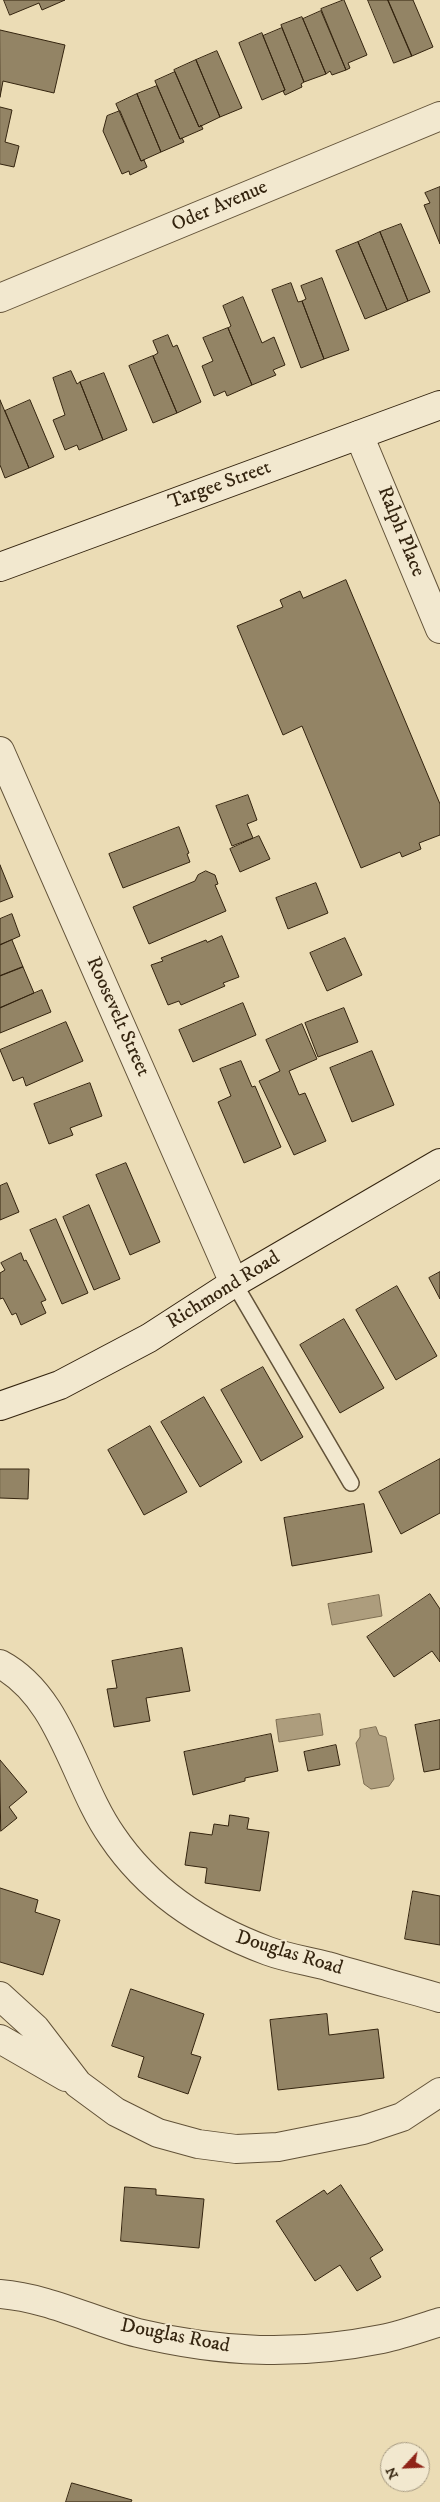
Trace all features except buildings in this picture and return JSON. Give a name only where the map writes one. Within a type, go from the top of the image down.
[{"type":"street","name":"Oder Avenue","points":[[0,298],[440,116]]},
{"type":"street","name":"Targee Street","points":[[0,567],[440,405]]},
{"type":"street","name":"Ralph Place","points":[[360,434],[440,628]]},
{"type":"street","name":"Roosevelt Street","points":[[0,751],[234,1283]]},
{"type":"street","name":"Richmond Road","points":[[0,1406],[68,1380],[149,1338],[234,1283],[440,1162]]},
{"type":"street","name":"Douglas Road","points":[[0,1664],[10,1669],[40,1698],[57,1728],[88,1796],[112,1836],[139,1870],[178,1905],[223,1932],[270,1952],[440,1998]]},
{"type":"street","points":[[0,1996],[35,2028],[78,2084]]},
{"type":"street","points":[[0,2039],[78,2084],[116,2112],[158,2132],[198,2144],[236,2149],[278,2147],[363,2130],[402,2116],[440,2092]]},
{"type":"street","name":"Douglas Road","points":[[0,2294],[64,2307],[129,2330],[200,2346],[266,2352],[323,2349],[375,2340],[440,2322]]},
{"type":"lane","points":[[234,1283],[351,1483]]},
{"type":"shaded area","points":[[379,1595],[382,1616],[332,1625],[328,1604]]},
{"type":"shaded area","points":[[320,1714],[323,1735],[279,1742],[276,1720]]},
{"type":"shaded area","points":[[376,1727],[379,1735],[386,1737],[394,1779],[389,1786],[371,1789],[364,1784],[356,1743],[360,1737],[360,1730]]}]
